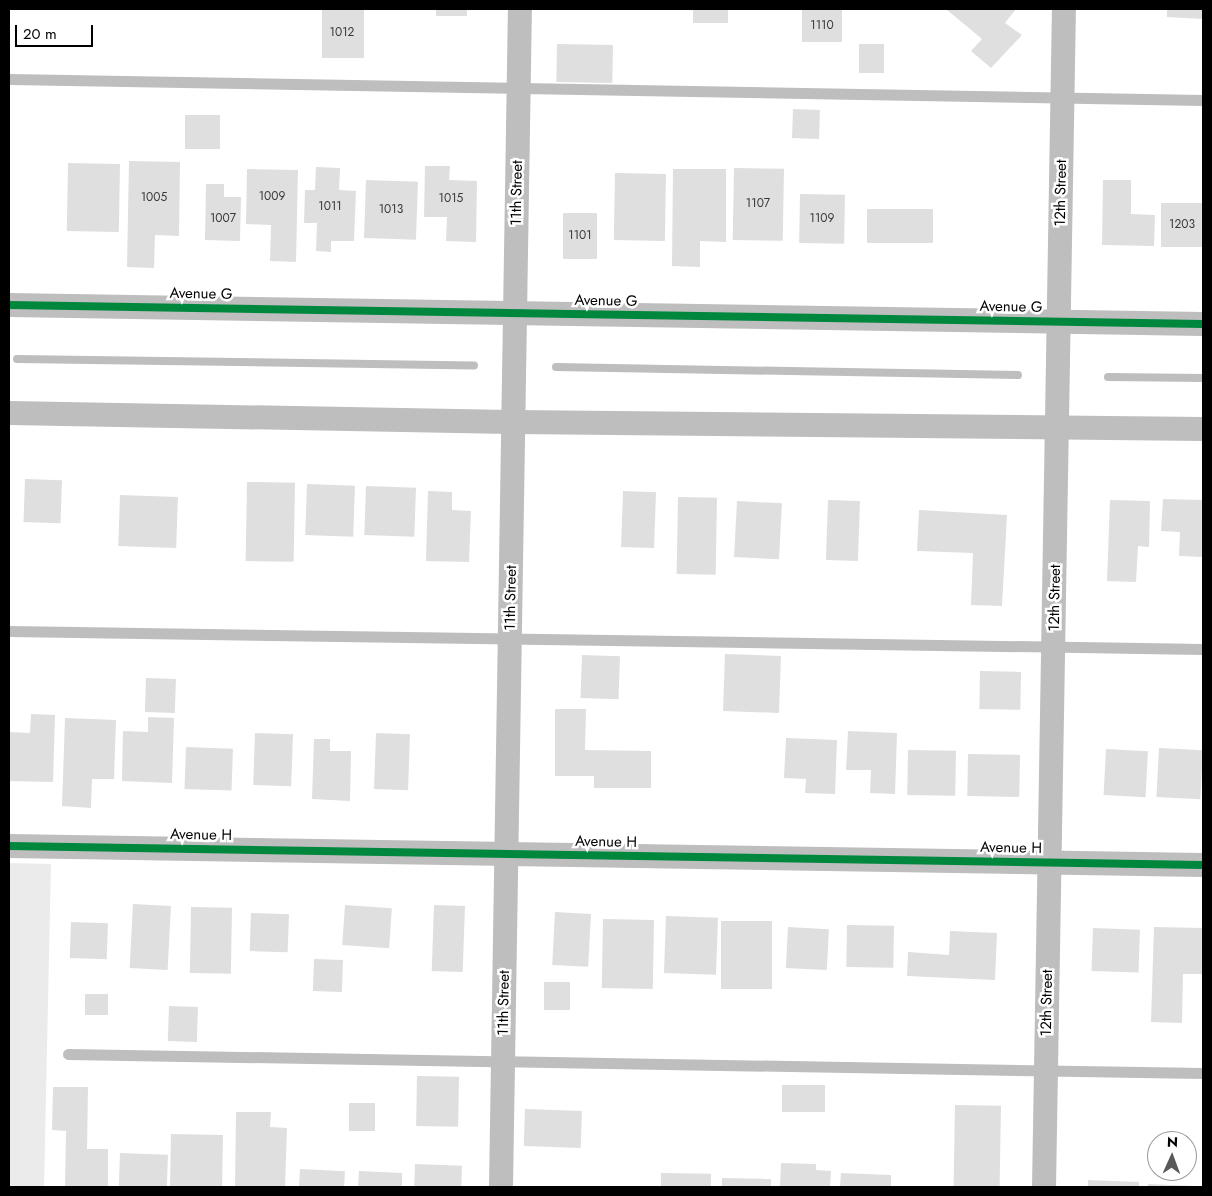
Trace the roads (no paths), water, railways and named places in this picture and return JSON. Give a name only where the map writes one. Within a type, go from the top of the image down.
[{"type":"street","name":"11th Street","points":[[501,1187],[520,9]]},
{"type":"street","name":"12th Street","points":[[1044,1187],[1064,9]]},
{"type":"street","name":"Avenue G","points":[[9,305],[1203,324]]},
{"type":"street","points":[[9,413],[514,422],[1203,429]]},
{"type":"street","name":"Avenue H","points":[[9,846],[1203,865]]},
{"type":"lane","points":[[9,79],[1203,100]]},
{"type":"lane","points":[[9,631],[1203,649]]},
{"type":"lane","points":[[68,1054],[1203,1074]]},
{"type":"waterway","points":[[17,359],[474,365]]},
{"type":"waterway","points":[[556,367],[1018,375]]},
{"type":"waterway","points":[[1108,377],[1203,378]]}]
